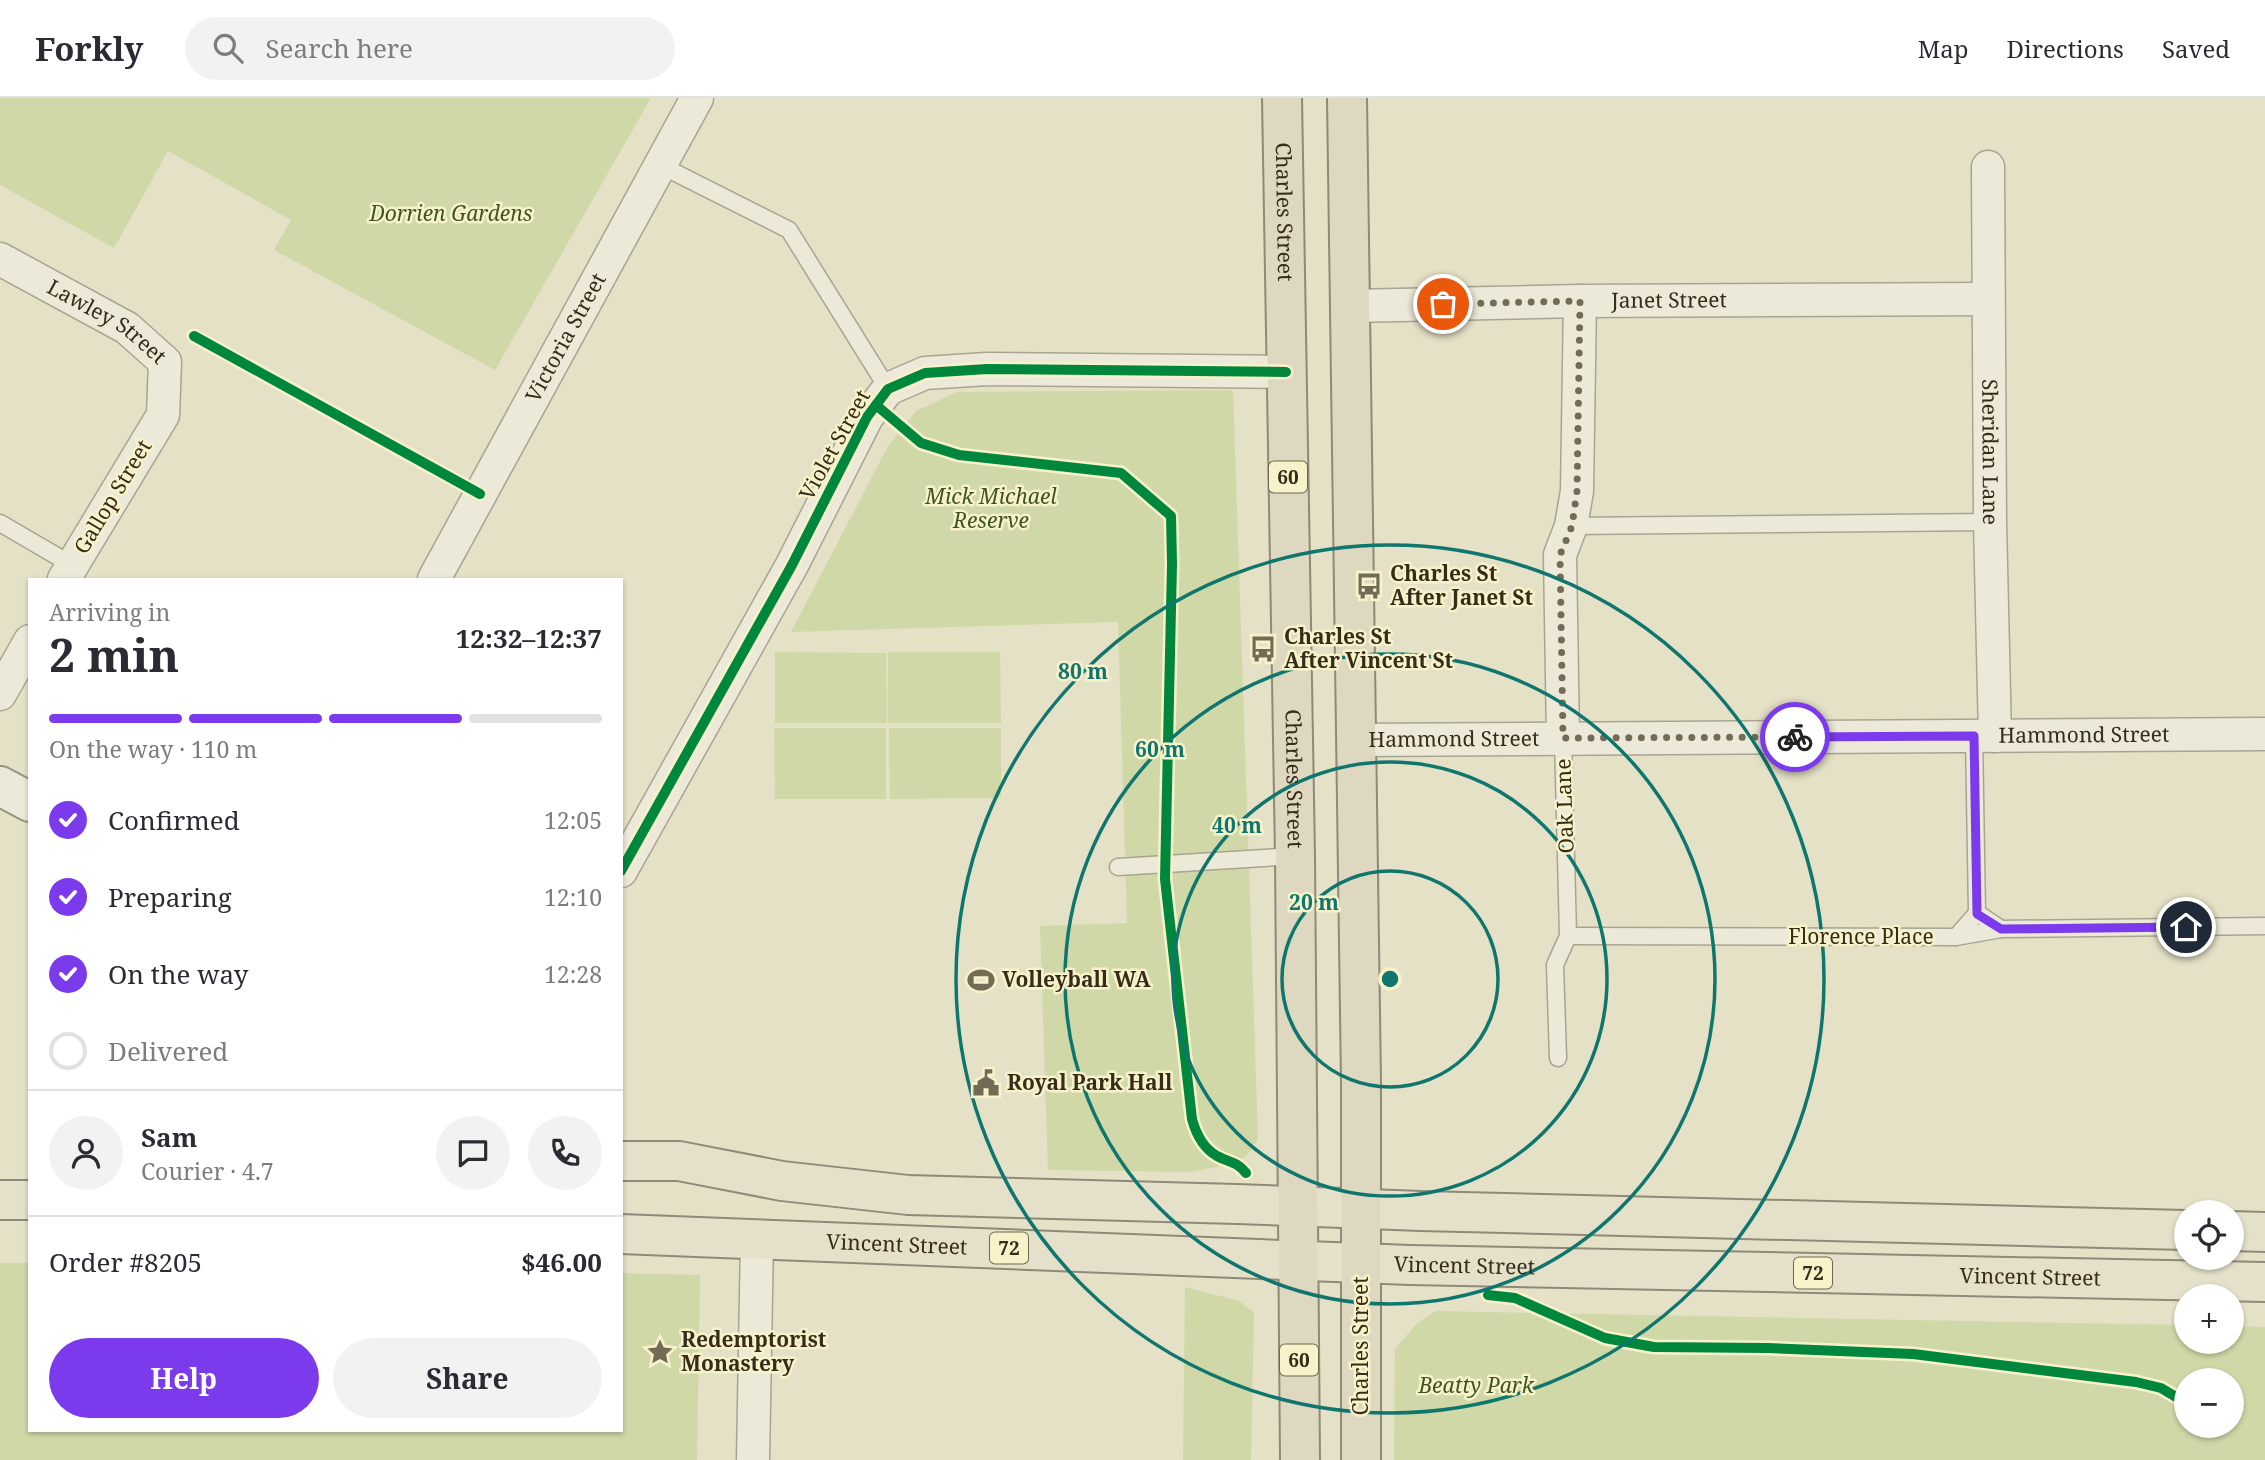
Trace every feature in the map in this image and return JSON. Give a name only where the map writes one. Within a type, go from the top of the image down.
[{"type":"highway","name":"Charles Street","points":[[1282,98],[1295,856],[1300,1460]]},
{"type":"highway","name":"Charles Street","points":[[1347,98],[1361,1208],[1361,1460]]},
{"type":"main road","points":[[0,786],[28,802]]},
{"type":"main road","points":[[623,1161],[679,1161],[782,1181],[908,1195],[2174,1230]]},
{"type":"main road","points":[[0,1200],[28,1200]]},
{"type":"main road","points":[[2244,1231],[2265,1232]]},
{"type":"main road","name":"Vincent Street","points":[[623,1234],[1361,1264],[2265,1282]]},
{"type":"street","name":"Victoria Street","points":[[435,578],[697,98]]},
{"type":"street","name":"Sheridan Lane","points":[[1984,736],[1990,522],[1988,167]]},
{"type":"street","name":"Lawley Street","points":[[0,259],[127,328],[165,362],[163,415]]},
{"type":"street","name":"Janet Street","points":[[1351,306],[1580,301],[1988,299]]},
{"type":"street","name":"Oak Lane","points":[[1563,738],[1560,555],[1572,526],[1577,491],[1580,301]]},
{"type":"street","name":"Violet Street","points":[[623,867],[792,565],[867,417],[888,389],[925,373],[987,369],[1286,372]]},
{"type":"street","name":"Gallop Street","points":[[68,572],[163,415]]},
{"type":"street","points":[[0,694],[28,645]]},
{"type":"street","name":"Hammond Street","points":[[1356,740],[2265,734]]},
{"type":"street","points":[[753,1460],[757,1239]]},
{"type":"lane","points":[[660,166],[789,230],[888,389]]},
{"type":"lane","points":[[1572,526],[1990,522]]},
{"type":"lane","points":[[0,523],[68,572]]},
{"type":"lane","points":[[1984,736],[1977,914],[2001,929]]},
{"type":"lane","name":"Oak Lane","points":[[1558,1058],[1555,965],[1568,936],[1563,738]]},
{"type":"lane","points":[[1118,867],[1295,856]]},
{"type":"lane","name":"Florence Place","points":[[1568,936],[1956,937],[1977,914]]},
{"type":"lane","points":[[1956,937],[2001,929],[2265,926]]},
{"type":"green space","name":"Dorrien Gardens","points":[[0,98],[651,98],[495,370],[274,250],[291,220],[168,151],[114,248],[0,185]]},
{"type":"green space","name":"Mick Michael Reserve","points":[[1233,390],[1258,1139],[1250,1152],[1238,1163],[1190,1172],[1048,1170],[1040,926],[1127,923],[1118,622],[791,632],[888,446],[916,411],[957,392]]},
{"type":"green space","points":[[775,652],[886,653],[887,723],[775,723]]},
{"type":"green space","points":[[888,652],[1000,652],[1001,723],[888,723]]},
{"type":"green space","points":[[774,728],[886,728],[886,799],[775,799]]},
{"type":"green space","points":[[889,728],[1001,728],[1001,798],[890,799]]},
{"type":"green space","name":"Redemptorist Monastery","points":[[0,1263],[28,1263],[28,1432],[623,1432],[623,1273],[700,1275],[697,1460],[0,1460]]},
{"type":"green space","points":[[1185,1287],[1239,1301],[1254,1313],[1251,1460],[1183,1460]]},
{"type":"green space","name":"Beatty Park","points":[[1436,1311],[2174,1325],[2174,1354],[2244,1354],[2244,1326],[2265,1327],[2265,1460],[1394,1460],[1395,1349],[1416,1324]]},
{"type":"cycle path","points":[[194,336],[480,494]]},
{"type":"cycle path","points":[[623,867],[792,565],[867,417],[888,389],[925,373],[987,369],[1286,372]]},
{"type":"cycle path","points":[[876,405],[921,443],[959,455],[1121,473],[1171,516],[1165,879],[1192,1119],[1204,1145],[1246,1173]]},
{"type":"cycle path","points":[[1488,1295],[1515,1298],[1605,1338],[1654,1347],[1913,1354],[2136,1382],[2161,1388],[2174,1396]]},
{"type":"way so far","points":[[1443,304],[1580,301],[1577,491],[1572,526],[1560,555],[1563,738],[1795,737]]},
{"type":"place","name":"Charles St After Janet St","points":[[1369,586]]},
{"type":"place","name":"Charles St After Vincent St","points":[[1263,649]]},
{"type":"place","name":"Volleyball WA","points":[[981,980]]},
{"type":"place","name":"Royal Park Hall","points":[[986,1083]]},
{"type":"place","name":"Redemptorist Monastery","points":[[660,1352]]},
{"type":"route","points":[[1795,737],[1974,736],[1977,914],[2001,929],[2186,927]]}]
